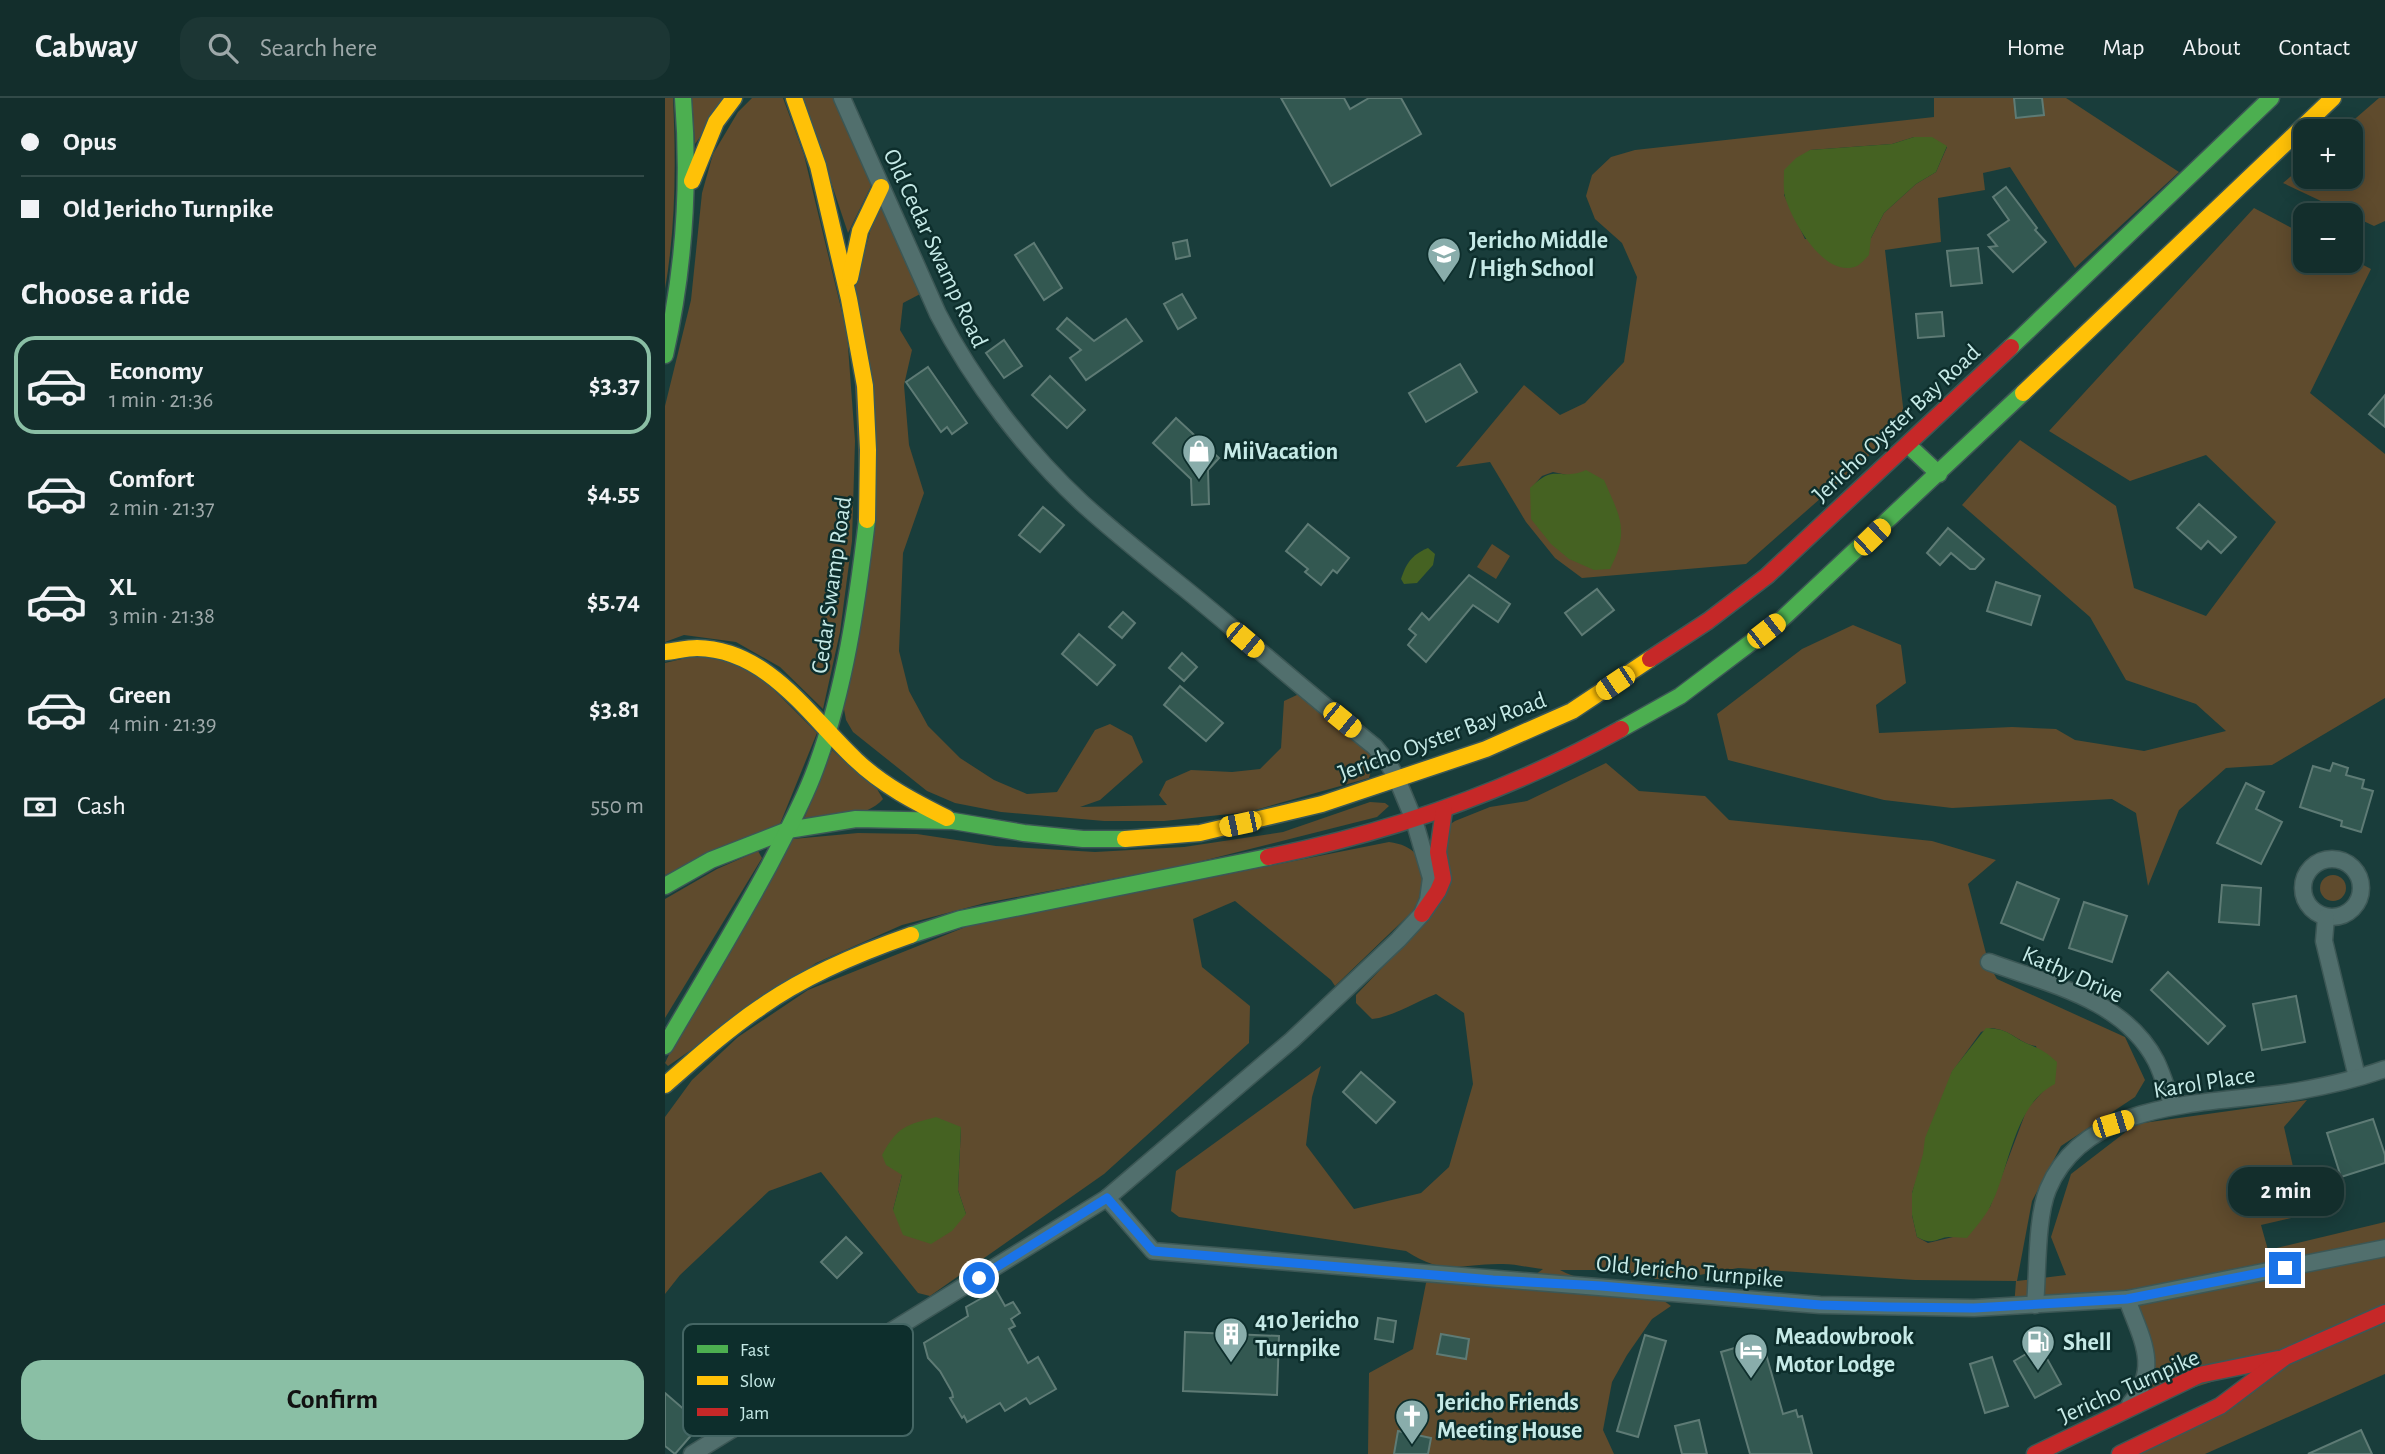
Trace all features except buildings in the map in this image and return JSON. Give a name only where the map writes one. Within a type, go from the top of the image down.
[{"type":"main road","points":[[665,355],[673,321],[688,194],[683,98]]},
{"type":"main road","points":[[688,194],[716,122],[734,98]]},
{"type":"main road","name":"Cedar Swamp Road","points":[[665,1046],[749,903],[788,830],[815,770],[840,688],[858,594],[867,516],[869,450],[865,386],[849,299],[818,166],[793,98]]},
{"type":"main road","name":"Jericho Oyster Bay Road","points":[[665,886],[711,860],[788,830],[856,819],[953,821],[1024,833],[1083,839],[1200,833],[1322,804],[1486,749],[1572,711],[1708,621],[1767,576],[2271,98]]},
{"type":"main road","points":[[665,1085],[738,1023],[764,1005],[845,960],[902,937],[960,919],[1333,844],[1414,820],[1570,757],[1680,695],[1782,619],[1939,474],[2333,98]]},
{"type":"main road","points":[[849,299],[852,253],[863,220],[881,187]]},
{"type":"main road","points":[[1908,445],[1939,474]]},
{"type":"main road","points":[[665,652],[681,648],[712,648],[738,655],[764,669],[858,762],[900,794],[953,821]]},
{"type":"main road","points":[[1422,914],[1439,891],[1443,879],[1438,852],[1444,810]]},
{"type":"main road","name":"Jericho Turnpike","points":[[2035,1454],[2199,1375],[2285,1357],[2385,1313]]},
{"type":"main road","name":"Jericho Turnpike","points":[[2120,1454],[2220,1406],[2285,1357]]},
{"type":"street","name":"Old Cedar Swamp Road","points":[[842,98],[956,349],[978,383],[1028,445],[1080,501],[1139,553],[1375,747],[1397,779],[1414,820]]},
{"type":"street","points":[[903,1324],[1107,1198],[1292,1040],[1398,940],[1422,914],[1428,900],[1431,878],[1414,820]]},
{"type":"street","points":[[2326,917],[2324,941],[2357,1077]]},
{"type":"street","name":"Kathy Drive","points":[[1989,962],[2074,994],[2121,1018],[2134,1030],[2156,1061],[2173,1106]]},
{"type":"street","name":"Karol Place","points":[[2035,1305],[2043,1205],[2049,1187],[2072,1154],[2098,1132],[2113,1124],[2173,1106],[2298,1091],[2385,1069]]},
{"type":"street","name":"Old Jericho Turnpike","points":[[1107,1198],[1153,1251],[1820,1305],[1974,1308],[2127,1299],[2385,1248]]},
{"type":"street","points":[[2125,1411],[2143,1387],[2148,1364],[2127,1299]]},
{"type":"street","points":[[692,1454],[721,1436]]},
{"type":"shaded area","points":[[665,98],[673,98],[675,170],[665,289]]},
{"type":"shaded area","points":[[692,98],[728,98],[695,144]]},
{"type":"shaded area","points":[[752,98],[783,98],[804,155],[847,333],[855,441],[852,541],[840,632],[823,709],[780,667],[736,642],[684,635],[665,642],[665,406],[691,300],[702,193],[713,154],[738,112]]},
{"type":"shaded area","points":[[803,98],[833,98],[872,184],[848,233]]},
{"type":"shaded area","points":[[1934,98],[2066,98],[2179,172],[2075,268],[2010,167],[1983,173],[1985,190],[1938,198],[1941,242],[1885,250],[1905,424],[1746,564],[1582,578],[1555,558],[1526,522],[1490,462],[1456,467],[1524,385],[1560,415],[1585,403],[1624,362],[1637,277],[1622,243],[1595,219],[1586,196],[1592,175],[1611,157],[1635,150],[1934,117]],"holes":[[[1914,137],[1947,147],[1936,172],[1916,184],[1884,213],[1871,238],[1805,239],[1784,195],[1810,150],[1892,144]],[[1553,472],[1572,476],[1531,519],[1531,488],[1542,476]]]},
{"type":"shaded area","points":[[2379,98],[2385,98],[2385,221],[2374,226],[2363,221],[2363,203],[2325,203],[2296,189],[2363,189],[2363,119],[2355,119]]},
{"type":"shaded area","points":[[1914,137],[1932,137],[1947,146],[1936,172],[1916,184],[1884,213],[1871,238],[1869,255],[1859,265],[1845,268],[1822,257],[1802,233],[1789,207],[1784,194],[1784,170],[1796,158],[1810,150],[1892,144]]},
{"type":"shaded area","points":[[2293,174],[2293,188],[2283,183]]},
{"type":"shaded area","points":[[881,192],[924,292],[903,303],[900,330],[912,350],[904,385],[909,445],[924,493],[903,553],[899,651],[909,691],[928,726],[960,758],[994,780],[1027,794],[1057,792],[1095,730],[1110,724],[1132,736],[1143,762],[1100,800],[1080,807],[1167,805],[1159,795],[1166,781],[1191,770],[1232,772],[1260,769],[1281,748],[1284,701],[1299,694],[1369,752],[1374,761],[1369,778],[1248,812],[1164,821],[1104,821],[1001,812],[955,803],[927,791],[853,732],[846,720],[843,704],[864,575],[851,301]]},
{"type":"shaded area","points":[[2254,208],[2293,229],[2293,273],[2363,273],[2363,265],[2371,269],[2310,393],[2385,454],[2385,698],[2272,765],[2226,768],[2179,810],[2148,886],[2136,813],[2112,799],[1952,808],[1884,800],[1728,760],[1717,714],[1802,649],[1853,625],[1901,645],[1906,683],[1876,705],[1879,733],[2012,727],[2056,729],[2075,740],[2144,751],[2226,731],[2196,704],[2126,680],[2090,617],[1962,505],[2020,440],[2116,506],[2134,588],[2206,616],[2276,522],[2206,455],[2130,481],[2049,431]]},
{"type":"shaded area","points":[[1586,470],[1604,480],[1621,524],[1620,544],[1610,569],[1594,570],[1569,559],[1551,544],[1531,519],[1530,488],[1552,474]]},
{"type":"shaded area","points":[[1492,544],[1510,556],[1496,579],[1477,567]]},
{"type":"shaded area","points":[[1428,548],[1435,554],[1433,565],[1417,583],[1404,584],[1401,579],[1407,564]]},
{"type":"shaded area","points":[[694,656],[733,661],[764,680],[817,733],[780,824],[665,875],[665,663]]},
{"type":"shaded area","points":[[832,750],[877,789],[883,799],[857,813],[804,819]]},
{"type":"shaded area","points":[[1606,763],[1639,791],[1705,796],[1729,820],[1932,841],[1996,860],[1968,884],[1989,965],[1997,979],[2125,1037],[2145,1080],[2135,1097],[2061,1146],[2032,1201],[2017,1281],[2066,1275],[2051,1237],[2071,1174],[2136,1124],[2307,1100],[2284,1127],[2304,1215],[2261,1225],[2268,1250],[2385,1222],[2385,1374],[2205,1454],[2136,1454],[2284,1359],[2123,1410],[2146,1364],[2126,1301],[2014,1307],[2016,1281],[1915,1280],[1738,1268],[1672,1280],[1616,1270],[1560,1270],[1586,1280],[1647,1293],[1671,1306],[1652,1319],[1612,1382],[1603,1430],[1614,1454],[1368,1454],[1369,1373],[1413,1349],[1426,1283],[1431,1278],[1532,1277],[1543,1269],[1503,1264],[1443,1266],[1432,1264],[1406,1251],[1179,1217],[1171,1211],[1176,1171],[1321,1066],[1312,1097],[1306,1145],[1354,1209],[1421,1193],[1449,1167],[1473,1084],[1464,1013],[1436,994],[1396,1012],[1372,1019],[1356,1003],[1356,995],[1423,925],[1446,827],[1490,807],[1527,801]],"holes":[[[1991,1028],[2036,1046],[2046,1088],[2027,1109],[1990,1207],[1953,1237],[1928,1243],[1917,1237],[1912,1215],[1912,1193],[1952,1072],[1981,1032]]]},
{"type":"shaded area","points":[[1370,802],[1385,803],[1389,806],[1377,817],[1186,865],[985,903],[902,925],[816,963],[668,1066],[665,1063],[683,1025],[793,839],[858,833],[917,834],[996,846],[1095,852],[1184,847],[1283,832]]},
{"type":"shaded area","points":[[1389,842],[1412,851],[1423,867],[1423,887],[1414,910],[1335,986],[1235,901],[1193,919],[1202,967],[1250,1006],[1249,1043],[1104,1174],[930,1296],[918,1293],[821,1172],[769,1191],[680,1275],[665,1294],[665,1117],[692,1080],[738,1037],[808,990],[968,926]],"holes":[[[961,1127],[958,1190],[966,1214],[893,1210],[902,1175]]]},
{"type":"shaded area","points":[[758,851],[762,858],[665,1018],[665,899],[717,869]]},
{"type":"shaded area","points":[[2333,875],[2342,879],[2346,888],[2342,897],[2333,901],[2324,897],[2320,888],[2324,879]]},
{"type":"shaded area","points":[[1986,1028],[2005,1031],[2049,1055],[2057,1062],[2055,1084],[2041,1094],[2021,1122],[1997,1192],[1990,1207],[1967,1238],[1924,1240],[1917,1237],[1912,1215],[1912,1193],[1925,1138],[1952,1071]]},
{"type":"shaded area","points":[[936,1117],[961,1127],[958,1190],[966,1214],[952,1231],[931,1244],[903,1235],[893,1210],[902,1175],[886,1165],[882,1155],[898,1132],[917,1122]]},
{"type":"traffic: fast","points":[[665,355],[677,291],[684,227],[686,163],[683,98]]},
{"type":"traffic: fast","points":[[2011,347],[2271,98]]},
{"type":"traffic: fast","points":[[1621,729],[1680,696],[1782,619],[2023,393]]},
{"type":"traffic: fast","points":[[1908,445],[1939,474]]},
{"type":"traffic: fast","points":[[665,1046],[769,866],[815,770],[842,678],[867,520]]},
{"type":"traffic: fast","points":[[665,886],[711,860],[788,830],[856,819],[953,821],[1024,833],[1083,839],[1125,839]]},
{"type":"traffic: fast","points":[[911,935],[960,919],[1268,857]]},
{"type":"traffic: slow","points":[[692,181],[716,122],[734,98]]},
{"type":"traffic: slow","points":[[794,98],[818,166],[849,299],[865,386],[867,520]]},
{"type":"traffic: slow","points":[[2023,393],[2333,98]]},
{"type":"traffic: slow","points":[[850,278],[860,231],[881,187]]},
{"type":"traffic: slow","points":[[665,652],[697,648],[722,651],[745,660],[786,688],[856,760],[877,777],[947,818]]},
{"type":"traffic: slow","points":[[1125,839],[1200,833],[1322,804],[1486,749],[1572,711],[1650,659]]},
{"type":"traffic: slow","points":[[665,1085],[724,1035],[778,995],[833,966],[911,935]]},
{"type":"traffic: jam","points":[[1650,659],[1708,621],[1767,576],[2011,347]]},
{"type":"traffic: jam","points":[[1268,857],[1360,835],[1450,806],[1537,771],[1621,729]]},
{"type":"traffic: jam","points":[[1422,914],[1443,879],[1438,852],[1444,810]]},
{"type":"traffic: jam","points":[[2120,1454],[2220,1406],[2285,1357],[2385,1313]]},
{"type":"traffic: jam","points":[[2035,1454],[2199,1375],[2278,1359]]},
{"type":"place","name":"Jericho Middle / High School","points":[[1444,284]]},
{"type":"place","name":"MiiVacation","points":[[1199,481]]},
{"type":"place","name":"410 Jericho Turnpike","points":[[1231,1364]]},
{"type":"place","name":"Shell","points":[[2038,1372]]},
{"type":"place","name":"Meadowbrook Motor Lodge","points":[[1751,1380]]},
{"type":"place","name":"Jericho Friends Meeting House","points":[[1412,1446]]},
{"type":"route","points":[[979,1278],[1107,1198],[1153,1251],[1820,1305],[1974,1308],[2127,1299],[2285,1268]]}]
